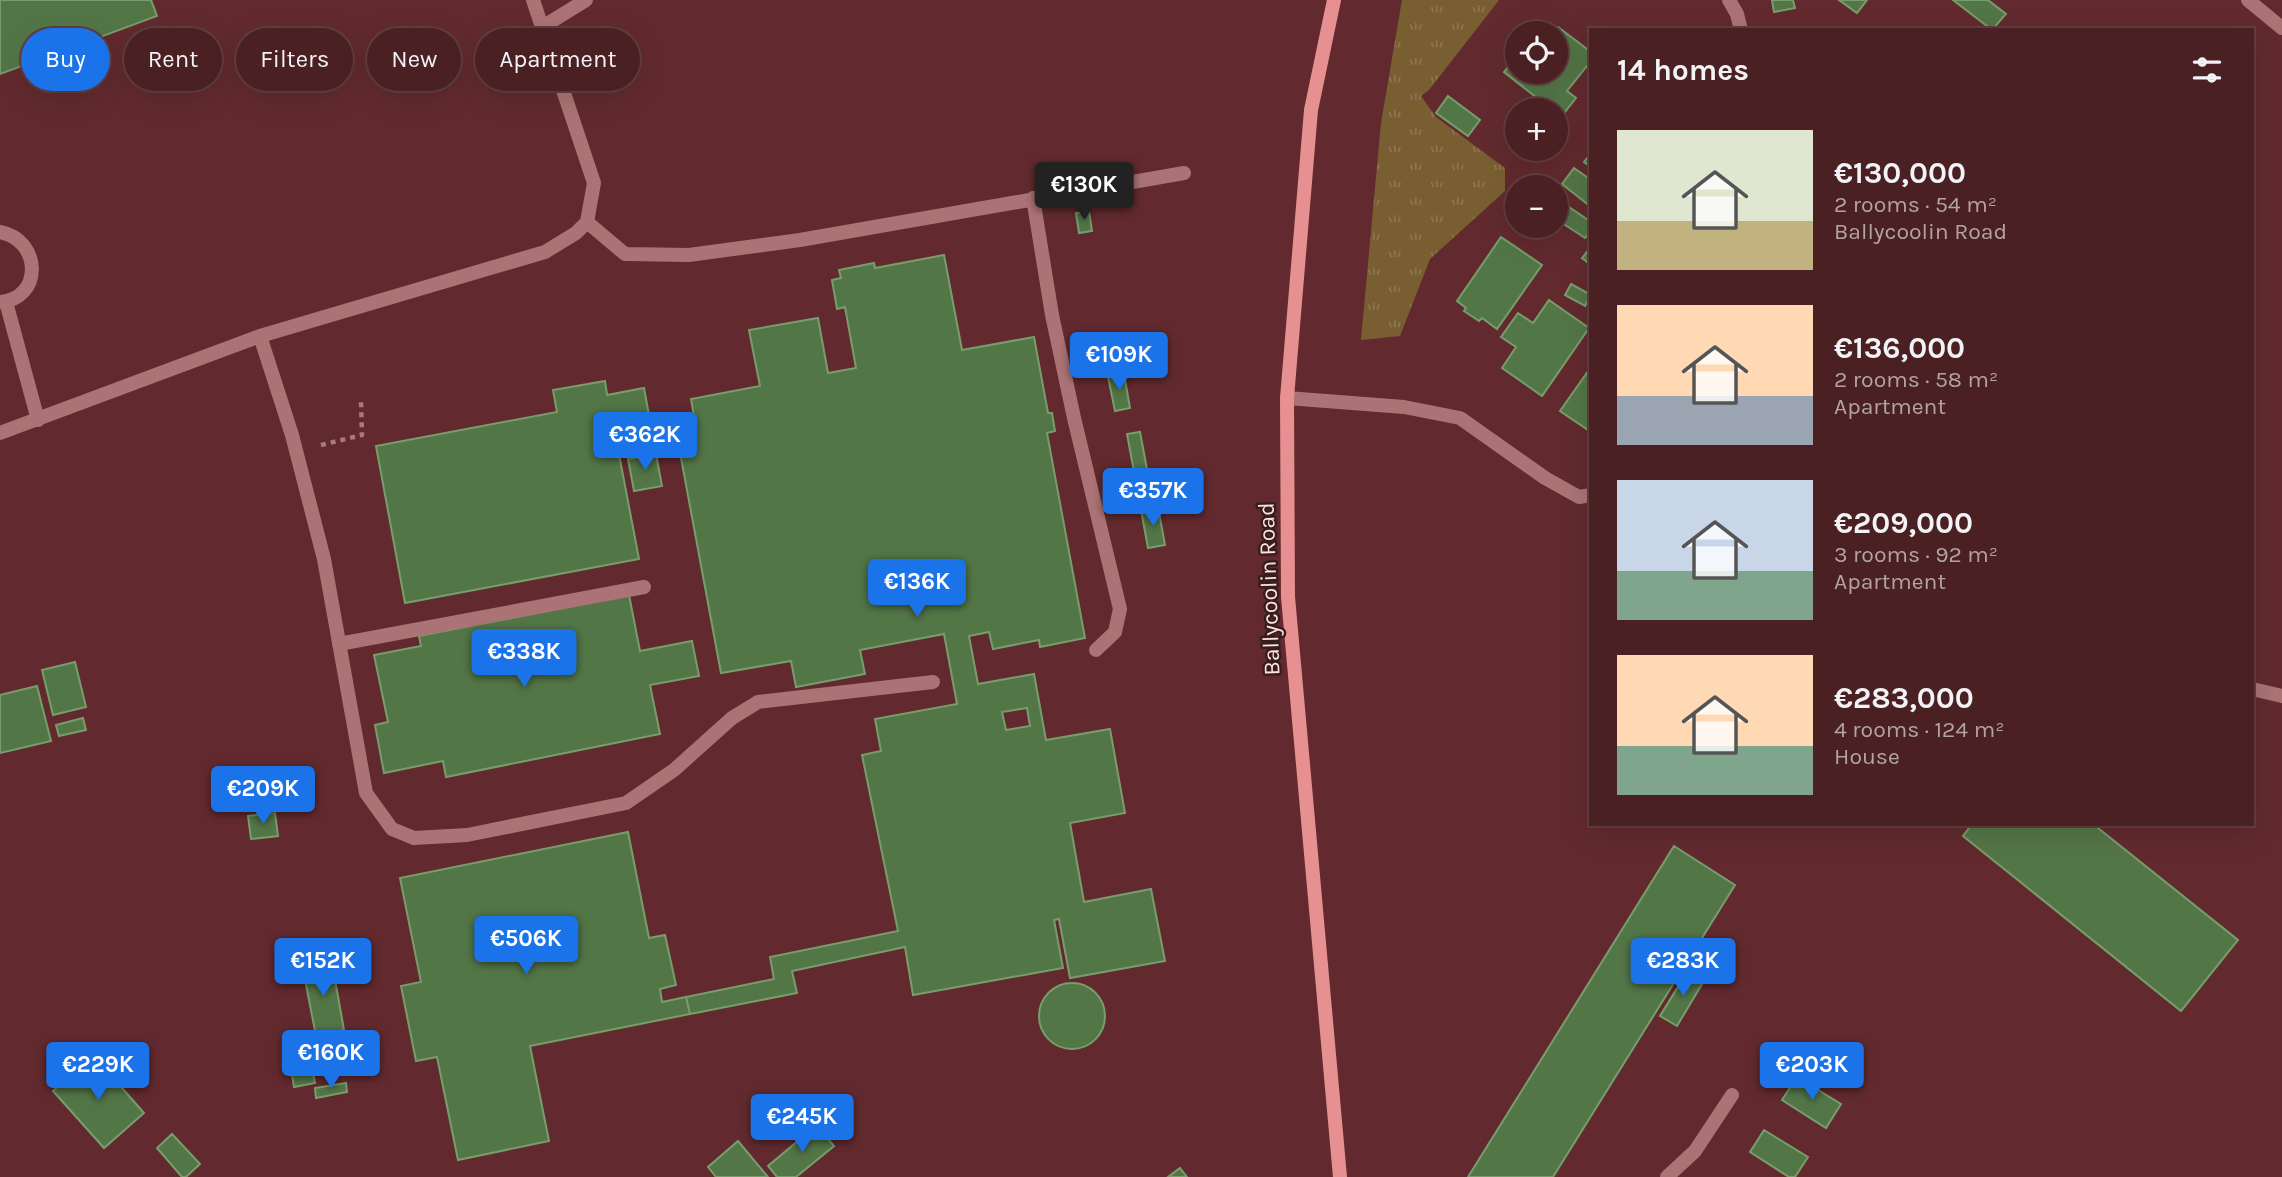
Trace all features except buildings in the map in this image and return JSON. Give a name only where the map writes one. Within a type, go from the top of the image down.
[{"type":"main road","name":"Ballycoolin Road","points":[[1334,0],[1311,110],[1287,398],[1288,597],[1340,1177]]},
{"type":"street","points":[[0,433],[260,336],[545,252],[576,233],[587,222],[594,183],[544,26],[533,0]]},
{"type":"street","points":[[544,26],[586,0]]},
{"type":"street","points":[[1729,0],[1740,28]]},
{"type":"street","points":[[2248,0],[2282,28]]},
{"type":"street","points":[[587,222],[625,254],[689,255],[800,240],[1184,173]]},
{"type":"street","points":[[1033,198],[1055,328],[1120,609],[1115,632],[1096,650]]},
{"type":"street","points":[[0,232],[13,235],[22,241],[32,260],[33,271],[24,291],[3,302],[38,420]]},
{"type":"street","points":[[260,336],[298,455],[324,559],[366,793],[392,829],[414,838],[467,835],[626,803],[674,770],[732,718],[758,702],[933,682]]},
{"type":"street","points":[[1287,398],[1404,407],[1460,418],[1545,478],[1579,497],[1589,495]]},
{"type":"street","points":[[339,644],[644,587]]},
{"type":"street","points":[[2254,689],[2282,696]]},
{"type":"street","points":[[1667,1177],[1695,1152],[1732,1096]]},
{"type":"path","points":[[298,455],[327,443],[362,435],[361,401]]},
{"type":"green space","points":[[1402,0],[1499,0],[1429,90],[1421,96],[1436,117],[1505,168],[1505,191],[1430,259],[1400,336],[1361,340],[1381,123]]}]
